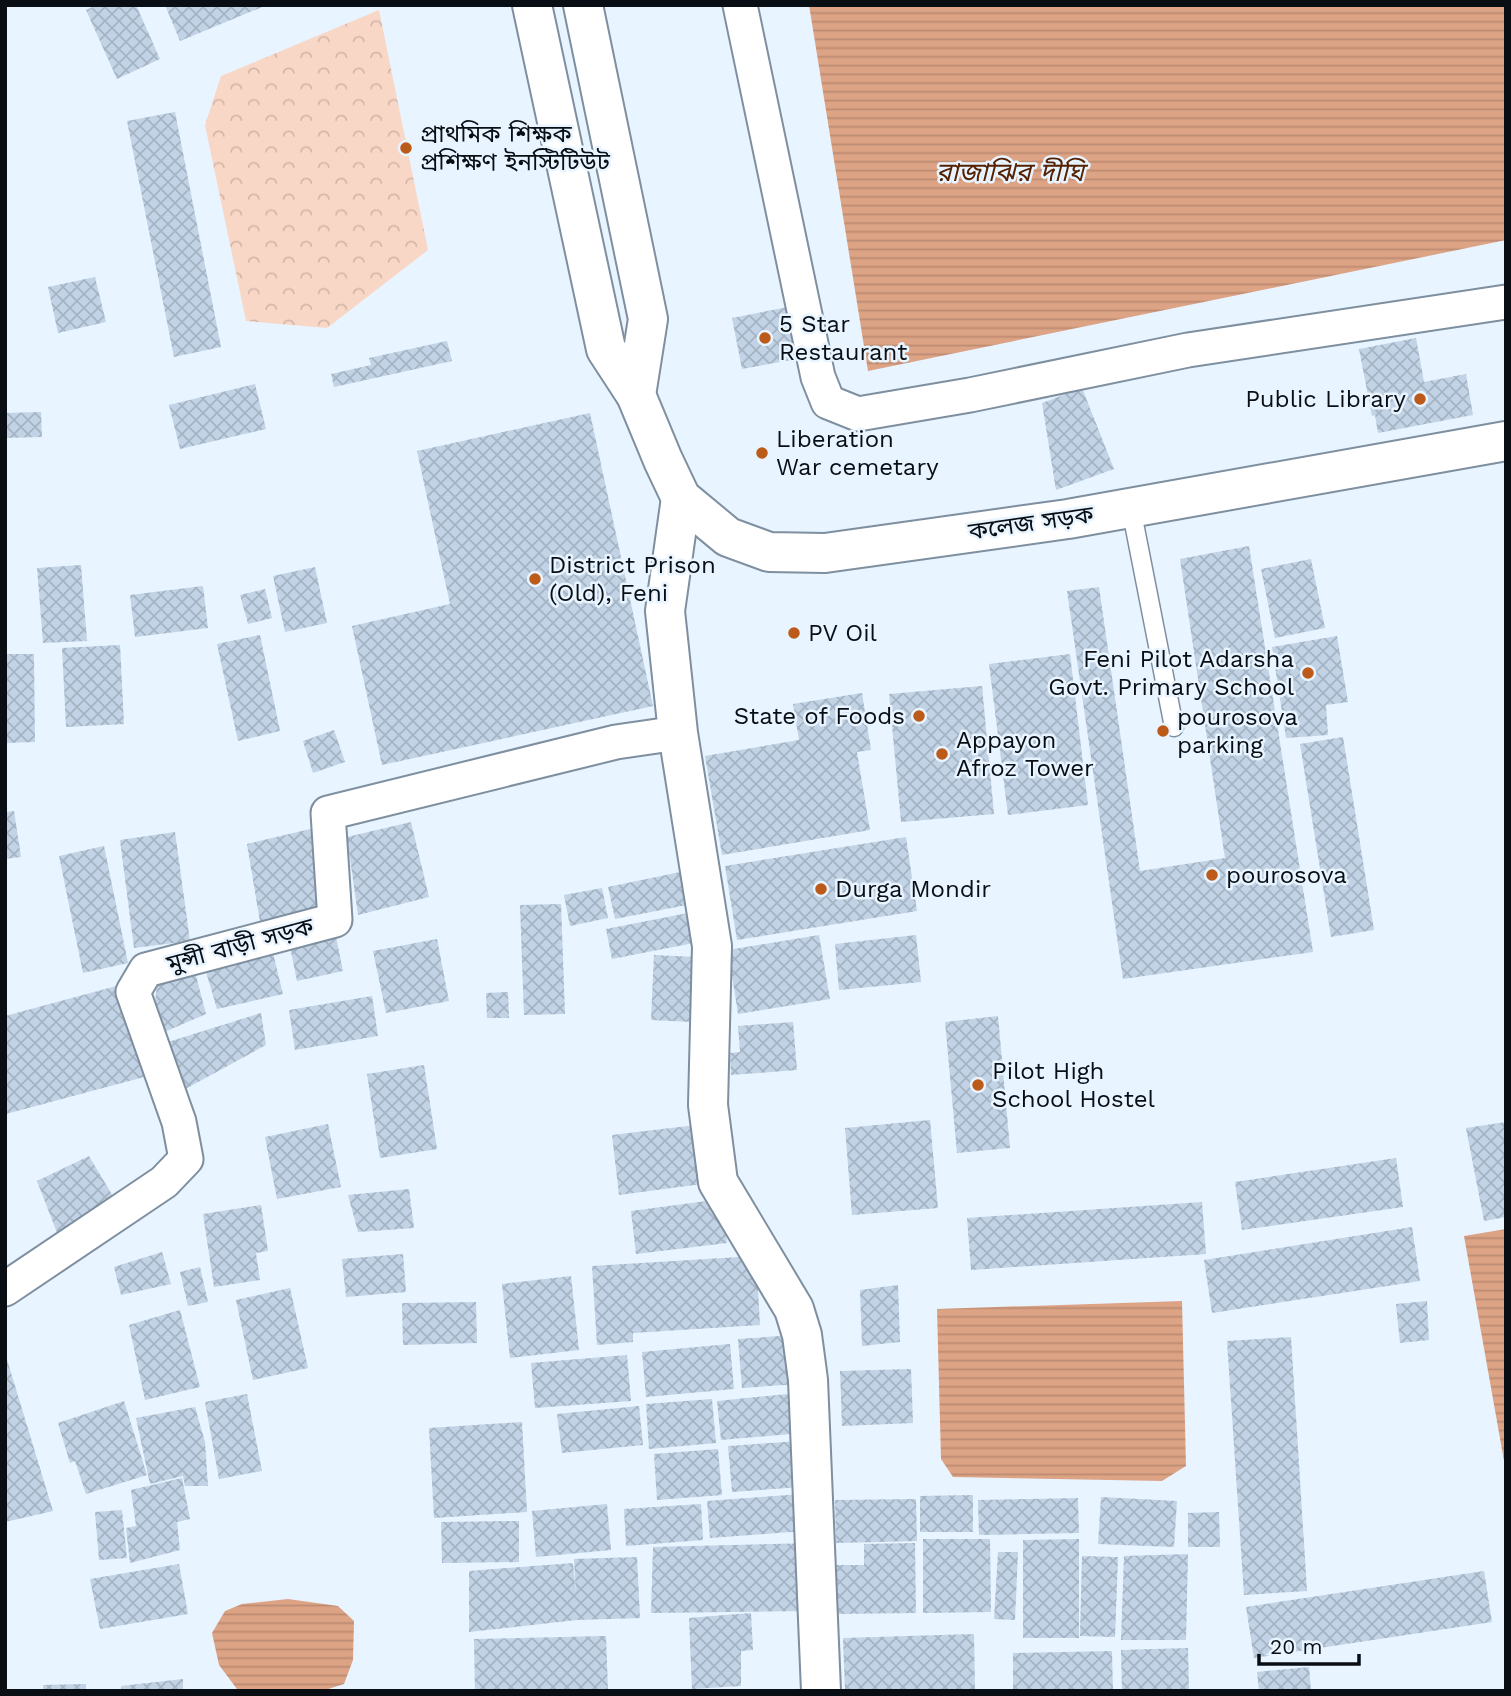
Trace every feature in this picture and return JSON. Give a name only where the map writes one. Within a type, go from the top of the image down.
[{"type":"main road","name":"কলেজ সড়ক","points":[[532,5],[606,349],[636,395],[681,498],[728,537],[769,552],[825,553],[1068,519],[1506,441]]},
{"type":"main road","points":[[583,5],[648,319],[636,395]]},
{"type":"main road","points":[[681,498],[665,611],[678,733],[712,946],[708,1105],[718,1182],[794,1309],[802,1335],[808,1380],[821,1691]]},
{"type":"street","points":[[740,5],[818,377],[828,402],[858,414],[970,395],[1188,351],[1506,302]]},
{"type":"street","name":"মুন্সী বাড়ী সড়ক","points":[[5,1289],[164,1182],[186,1159],[179,1122],[133,992],[146,970],[335,920],[328,813],[617,742],[678,733]]},
{"type":"lane","points":[[1131,508],[1174,727]]},
{"type":"green space","points":[[379,10],[428,250],[327,328],[246,321],[205,125],[221,76]]},
{"type":"water","name":"রাজাঝির দীঘি","points":[[809,5],[1506,5],[1506,240],[868,371]]},
{"type":"water","points":[[1506,1229],[1506,1472],[1464,1236]]},
{"type":"water","points":[[1182,1301],[1186,1466],[1162,1481],[953,1477],[941,1459],[937,1309]]},
{"type":"water","points":[[288,1599],[338,1606],[354,1621],[353,1660],[344,1684],[322,1691],[237,1689],[219,1665],[212,1633],[225,1611],[242,1604]]},
{"type":"building","points":[[97,5],[136,5],[160,59],[117,79],[86,10]]},
{"type":"building","points":[[165,5],[267,5],[180,41]]},
{"type":"building","points":[[175,112],[221,347],[174,357],[127,121]]},
{"type":"building","points":[[95,277],[106,322],[58,333],[48,287]]},
{"type":"building","name":"5 Star Restaurant","points":[[788,307],[797,359],[742,369],[732,318]]},
{"type":"building","name":"Public Library","points":[[1416,338],[1424,382],[1466,374],[1473,415],[1378,433],[1375,415],[1372,416],[1359,349]]},
{"type":"building","points":[[447,341],[452,361],[334,387],[331,374],[371,365],[369,358]]},
{"type":"building","points":[[255,384],[266,429],[180,449],[169,405]]},
{"type":"building","points":[[1082,388],[1114,469],[1056,490],[1042,403]]},
{"type":"building","points":[[41,412],[42,437],[6,438],[5,413]]},
{"type":"building","name":"District Prison (Old), Feni","points":[[590,413],[653,706],[382,765],[352,626],[450,604],[417,451]]},
{"type":"building","points":[[1249,546],[1313,952],[1123,979],[1067,591],[1099,587],[1140,871],[1225,858],[1180,559]]},
{"type":"building","name":"Feni Pilot Adarsha Govt. Primary School","points":[[1311,559],[1325,628],[1275,638],[1261,569]]},
{"type":"building","points":[[81,565],[87,641],[43,643],[37,568]]},
{"type":"building","points":[[315,567],[327,623],[285,632],[273,576]]},
{"type":"building","points":[[203,586],[208,628],[135,637],[130,595]]},
{"type":"building","points":[[265,589],[272,618],[248,624],[240,595]]},
{"type":"building","points":[[260,635],[280,731],[238,741],[217,644]]},
{"type":"building","name":"Feni Pilot Adarsha Govt. Primary School","points":[[1337,636],[1348,702],[1326,705],[1328,735],[1286,738],[1272,647]]},
{"type":"building","points":[[120,645],[124,724],[66,727],[62,648]]},
{"type":"building","points":[[5,654],[34,654],[35,742],[5,743]]},
{"type":"building","points":[[1070,654],[1088,805],[1008,815],[989,664]]},
{"type":"building","name":"Appayon Afroz Tower","points":[[982,686],[994,814],[901,822],[889,694]]},
{"type":"building","points":[[862,693],[871,750],[857,752],[870,830],[722,855],[705,756],[799,740],[793,704]]},
{"type":"building","points":[[334,730],[345,762],[313,773],[303,741]]},
{"type":"building","points":[[1343,737],[1374,930],[1331,937],[1300,744]]},
{"type":"building","points":[[14,811],[21,857],[5,859],[5,812]]},
{"type":"building","points":[[411,822],[429,897],[358,915],[347,837]]},
{"type":"building","points":[[319,827],[327,906],[261,928],[247,844]]},
{"type":"building","points":[[175,832],[190,941],[134,948],[120,840]]},
{"type":"building","name":"Durga Mondir","points":[[906,837],[917,911],[737,940],[725,866]]},
{"type":"building","points":[[104,846],[128,963],[83,973],[59,856]]},
{"type":"building","points":[[685,871],[692,904],[615,919],[608,887]]},
{"type":"building","points":[[602,888],[608,918],[570,926],[564,895]]},
{"type":"building","points":[[561,904],[565,1014],[524,1015],[520,905]]},
{"type":"building","points":[[693,912],[699,942],[612,959],[606,929]]},
{"type":"building","points":[[819,935],[830,999],[738,1014],[728,950]]},
{"type":"building","points":[[916,935],[921,982],[839,990],[835,944]]},
{"type":"building","points":[[336,937],[343,971],[297,981],[290,947]]},
{"type":"building","points":[[437,939],[449,1001],[386,1013],[373,951]]},
{"type":"building","points":[[271,945],[283,994],[217,1009],[204,965]]},
{"type":"building","points":[[654,955],[696,957],[692,1022],[651,1020]]},
{"type":"building","points":[[195,972],[206,1014],[162,1033],[154,1012],[157,984]]},
{"type":"building","points":[[120,985],[144,1077],[6,1114],[5,1016]]},
{"type":"building","points":[[508,992],[509,1018],[487,1018],[486,993]]},
{"type":"building","points":[[372,996],[378,1036],[295,1050],[289,1010]]},
{"type":"building","points":[[261,1013],[266,1045],[178,1093],[165,1043]]},
{"type":"building","name":"Pilot High School Hostel","points":[[998,1016],[1010,1148],[957,1153],[945,1022]]},
{"type":"building","points":[[793,1022],[797,1070],[731,1075],[730,1053],[740,1052],[738,1026]]},
{"type":"building","points":[[424,1065],[437,1149],[380,1158],[367,1074]]},
{"type":"building","points":[[930,1120],[938,1208],[852,1215],[845,1128]]},
{"type":"building","points":[[1506,1122],[1506,1217],[1484,1221],[1466,1128]]},
{"type":"building","points":[[328,1124],[341,1187],[277,1199],[265,1137]]},
{"type":"building","points":[[696,1125],[702,1184],[619,1195],[612,1135]]},
{"type":"building","points":[[89,1156],[117,1203],[61,1243],[37,1181]]},
{"type":"building","points":[[1396,1158],[1403,1207],[1242,1230],[1235,1182]]},
{"type":"building","points":[[409,1189],[414,1228],[358,1232],[348,1195]]},
{"type":"building","points":[[722,1199],[727,1243],[636,1254],[631,1211]]},
{"type":"building","points":[[1202,1202],[1206,1254],[971,1270],[967,1218]]},
{"type":"building","points":[[261,1205],[268,1251],[256,1253],[260,1280],[214,1287],[203,1214]]},
{"type":"building","points":[[1412,1227],[1420,1281],[1212,1313],[1204,1260]]},
{"type":"building","points":[[162,1252],[171,1284],[121,1295],[114,1267]]},
{"type":"building","points":[[403,1254],[406,1292],[346,1297],[342,1259]]},
{"type":"building","points":[[756,1256],[760,1325],[633,1333],[633,1342],[597,1345],[592,1266]]},
{"type":"building","points":[[200,1267],[208,1302],[188,1306],[180,1272]]},
{"type":"building","points":[[571,1276],[579,1350],[510,1358],[502,1284]]},
{"type":"building","points":[[898,1285],[900,1342],[862,1346],[860,1290]]},
{"type":"building","points":[[290,1288],[308,1368],[253,1380],[236,1300]]},
{"type":"building","points":[[1427,1301],[1429,1340],[1400,1343],[1396,1304]]},
{"type":"building","points":[[476,1302],[477,1343],[403,1345],[402,1303]]},
{"type":"building","points":[[180,1310],[200,1387],[145,1400],[129,1325]]},
{"type":"building","points":[[794,1335],[799,1384],[742,1388],[738,1339]]},
{"type":"building","points":[[1291,1337],[1307,1591],[1244,1595],[1227,1341]]},
{"type":"building","points":[[730,1344],[734,1389],[646,1397],[642,1352]]},
{"type":"building","points":[[5,1353],[53,1511],[5,1522]]},
{"type":"building","points":[[627,1355],[631,1401],[535,1408],[531,1363]]},
{"type":"building","points":[[911,1369],[913,1423],[842,1426],[840,1371]]},
{"type":"building","points":[[798,1393],[802,1433],[721,1440],[717,1401]]},
{"type":"building","points":[[247,1394],[262,1471],[219,1479],[205,1402]]},
{"type":"building","points":[[712,1399],[716,1443],[649,1449],[646,1404]]},
{"type":"building","points":[[124,1401],[147,1475],[86,1494],[75,1461],[70,1463],[58,1423]]},
{"type":"building","points":[[639,1406],[643,1445],[562,1453],[557,1414]]},
{"type":"building","points":[[195,1407],[205,1442],[208,1486],[185,1486],[183,1476],[150,1484],[136,1418]]},
{"type":"building","points":[[522,1422],[527,1512],[434,1518],[429,1428]]},
{"type":"building","points":[[799,1441],[802,1487],[732,1492],[728,1446]]},
{"type":"building","points":[[718,1449],[722,1495],[657,1500],[654,1454]]},
{"type":"building","points":[[182,1478],[190,1519],[177,1522],[180,1550],[130,1563],[126,1528],[136,1526],[131,1490]]},
{"type":"building","points":[[801,1494],[804,1531],[710,1538],[707,1501]]},
{"type":"building","points":[[973,1495],[973,1532],[920,1532],[920,1496]]},
{"type":"building","points":[[1101,1497],[1177,1501],[1174,1547],[1098,1544]]},
{"type":"building","points":[[1078,1498],[1079,1533],[979,1535],[978,1500]]},
{"type":"building","points":[[916,1499],[917,1541],[836,1543],[835,1500]]},
{"type":"building","points":[[607,1504],[611,1550],[536,1557],[532,1511]]},
{"type":"building","points":[[701,1504],[703,1540],[626,1546],[624,1509]]},
{"type":"building","points":[[122,1510],[127,1558],[99,1560],[95,1512]]},
{"type":"building","points":[[1219,1512],[1220,1547],[1188,1547],[1188,1513]]},
{"type":"building","points":[[519,1521],[519,1562],[442,1563],[441,1522]]},
{"type":"building","points":[[923,1539],[990,1539],[991,1612],[923,1613]]},
{"type":"building","points":[[1079,1539],[1079,1638],[1023,1638],[1023,1540]]},
{"type":"building","points":[[811,1543],[812,1611],[651,1613],[653,1547]]},
{"type":"building","points":[[915,1543],[916,1613],[836,1614],[836,1565],[864,1565],[864,1544]]},
{"type":"building","points":[[998,1552],[1018,1552],[1015,1620],[994,1619]]},
{"type":"building","points":[[1188,1554],[1186,1640],[1121,1640],[1124,1556]]},
{"type":"building","points":[[1082,1556],[1118,1557],[1115,1637],[1080,1636]]},
{"type":"building","points":[[637,1557],[640,1618],[577,1620],[469,1632],[469,1571],[573,1563],[576,1595],[574,1559]]},
{"type":"building","points":[[179,1564],[188,1614],[100,1629],[90,1579]]},
{"type":"building","points":[[1484,1571],[1492,1622],[1254,1658],[1246,1607]]},
{"type":"building","points":[[751,1613],[753,1650],[741,1651],[741,1686],[692,1689],[689,1618]]},
{"type":"building","points":[[974,1634],[975,1691],[845,1691],[843,1638]]},
{"type":"building","points":[[606,1636],[608,1691],[475,1691],[474,1639]]},
{"type":"building","points":[[1188,1648],[1189,1691],[1122,1691],[1121,1650]]},
{"type":"building","points":[[1112,1651],[1113,1691],[1013,1691],[1013,1653]]},
{"type":"building","points":[[1309,1667],[1311,1691],[1259,1691],[1257,1672]]},
{"type":"building","points":[[183,1679],[183,1691],[121,1691],[121,1686]]},
{"type":"building","points":[[86,1684],[86,1691],[43,1691],[43,1685]]},
{"type":"place","name":"প্রাথমিক শিক্ষক প্রশিক্ষণ ইনস্টিটিউট","points":[[406,148]]},
{"type":"place","name":"5 Star Restaurant","points":[[765,338]]},
{"type":"place","name":"Public Library","points":[[1420,399]]},
{"type":"place","name":"Liberation War cemetary","points":[[762,453]]},
{"type":"place","name":"District Prison (Old), Feni","points":[[535,579]]},
{"type":"place","name":"PV Oil","points":[[794,633]]},
{"type":"place","name":"Feni Pilot Adarsha Govt. Primary School","points":[[1308,673]]},
{"type":"place","name":"State of Foods","points":[[919,716]]},
{"type":"place","name":"pourosova parking","points":[[1163,731]]},
{"type":"place","name":"Appayon Afroz Tower","points":[[942,754]]},
{"type":"place","name":"pourosova","points":[[1212,875]]},
{"type":"place","name":"Durga Mondir","points":[[821,889]]},
{"type":"place","name":"Pilot High School Hostel","points":[[978,1085]]}]
